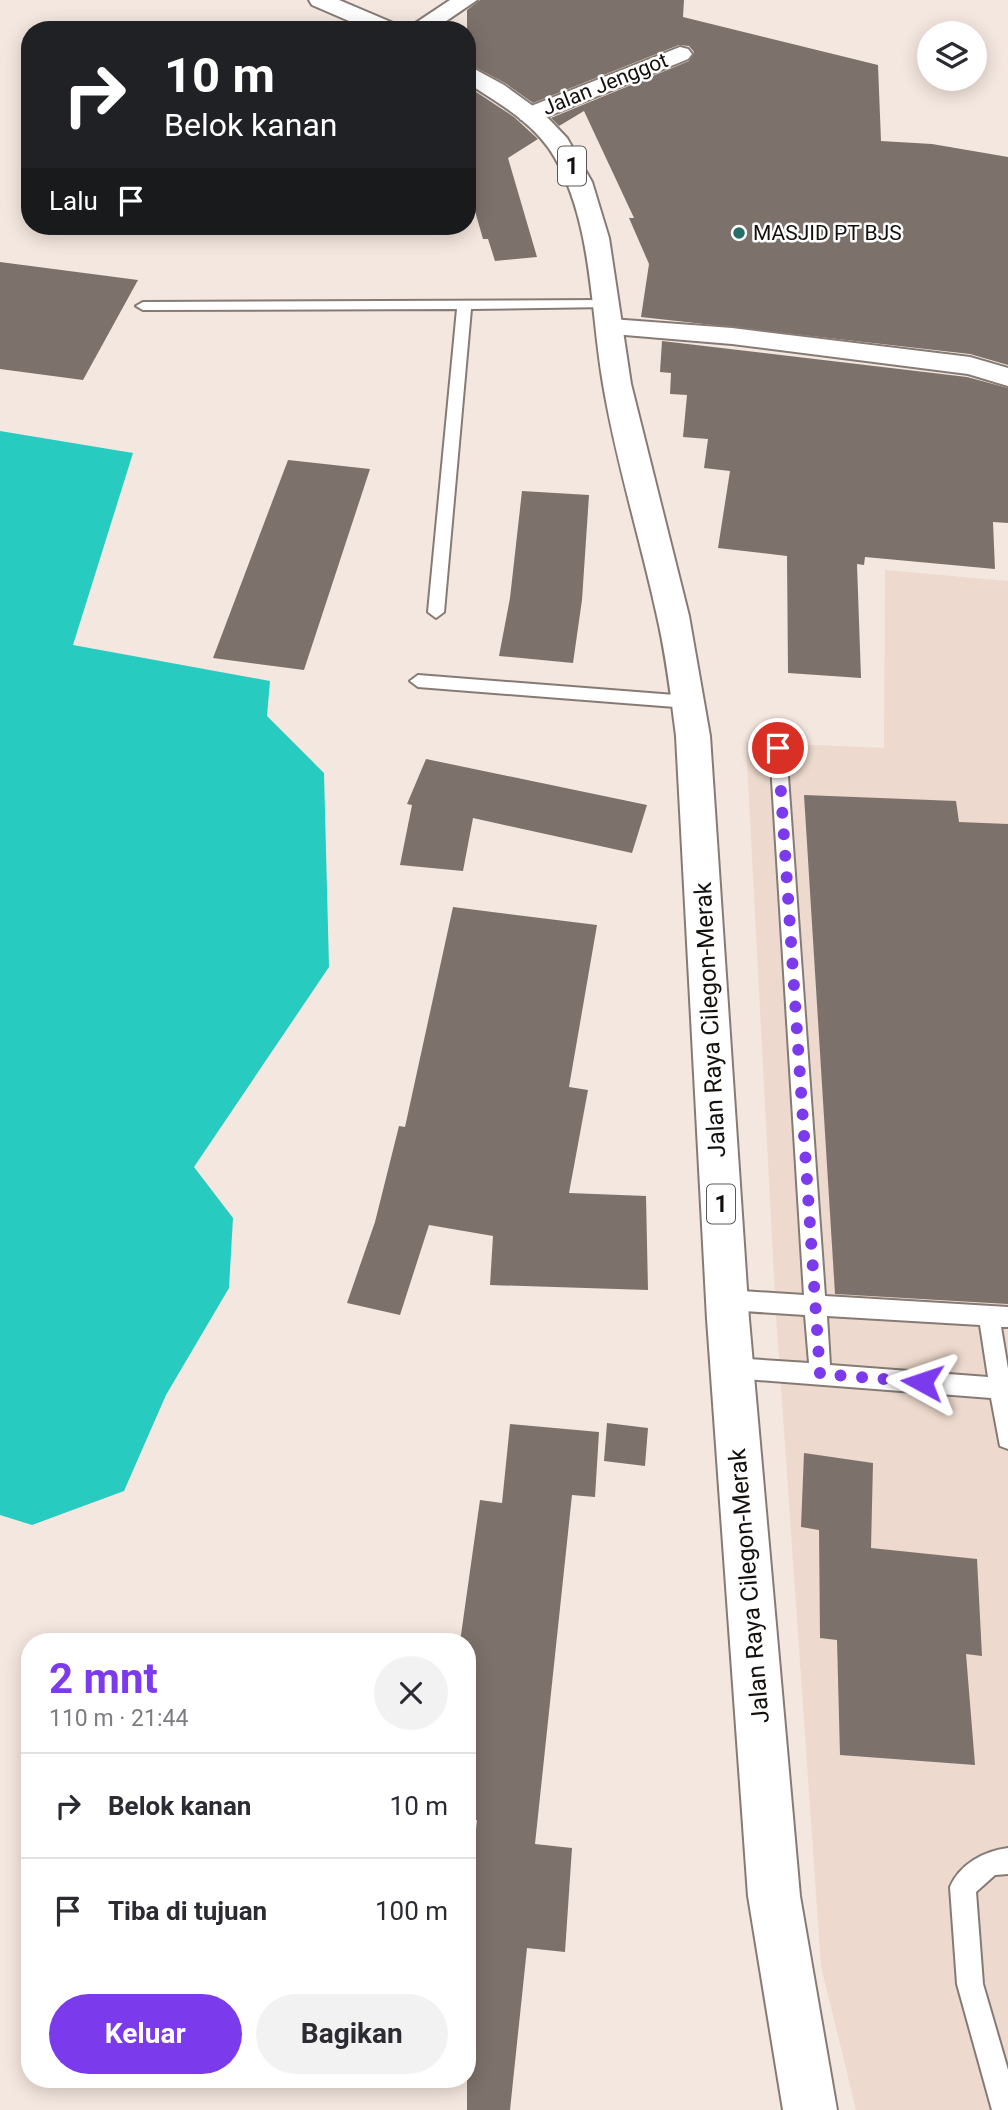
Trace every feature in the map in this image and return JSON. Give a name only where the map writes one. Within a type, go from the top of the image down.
[{"type":"main road","points":[[320,0],[369,21]]},
{"type":"main road","points":[[431,21],[466,0]]},
{"type":"main road","name":"Jalan Jenggot","points":[[530,115],[680,54]]},
{"type":"main road","name":"Jalan Raya Cilegon-Merak","points":[[476,78],[530,115],[553,135],[582,185],[608,316],[617,383],[674,619],[688,702],[693,736],[727,1300],[774,1896],[810,2110]]},
{"type":"main road","points":[[608,316],[732,336],[988,369],[1008,377]]},
{"type":"lane","points":[[143,306],[464,306],[608,316]]},
{"type":"lane","points":[[436,612],[464,306]]},
{"type":"lane","points":[[418,681],[688,702]]},
{"type":"lane","points":[[778,748],[820,1374]]},
{"type":"lane","points":[[727,1300],[999,1317],[1008,1438]]},
{"type":"lane","points":[[732,1368],[1003,1389]]},
{"type":"lane","points":[[1006,2110],[970,1984],[963,1887],[990,1863],[1008,1861]]},
{"type":"shaded area","points":[[885,570],[1008,581],[1008,2110],[856,2110],[821,1966],[776,1315],[746,742],[884,748]]},
{"type":"water","points":[[0,431],[133,453],[73,645],[270,681],[267,716],[324,773],[329,967],[194,1167],[233,1218],[229,1288],[166,1395],[124,1491],[32,1525],[0,1515]]},
{"type":"building","points":[[480,0],[684,0],[683,17],[878,65],[881,141],[932,144],[1008,157],[1008,365],[970,354],[641,317],[649,264],[629,218],[634,218],[584,111],[559,126],[551,118],[689,61],[694,52],[689,46],[679,45],[533,103],[505,83],[476,68],[476,21],[467,21],[467,10]]},
{"type":"building","points":[[476,92],[514,117],[538,139],[508,158],[537,257],[495,261],[488,239],[483,239],[476,214]]},
{"type":"building","points":[[0,262],[138,280],[83,380],[0,369]]},
{"type":"building","points":[[662,341],[967,377],[1008,388],[1008,523],[993,522],[995,569],[865,557],[864,565],[857,564],[861,678],[788,673],[787,556],[718,548],[730,471],[704,468],[708,439],[683,437],[687,395],[670,394],[671,373],[660,372]]},
{"type":"building","points":[[288,460],[370,469],[304,670],[213,658]]},
{"type":"building","points":[[522,491],[589,495],[582,600],[573,663],[499,656],[510,598]]},
{"type":"building","points":[[426,759],[647,805],[632,853],[473,818],[463,871],[400,865],[412,805],[407,804]]},
{"type":"building","points":[[804,795],[956,801],[959,822],[1008,824],[1008,1304],[835,1294]]},
{"type":"building","points":[[453,907],[597,925],[569,1087],[588,1090],[569,1193],[646,1196],[648,1290],[490,1285],[493,1236],[429,1225],[400,1315],[347,1303],[375,1222],[399,1126],[405,1127]]},
{"type":"building","points":[[607,1423],[648,1428],[645,1466],[604,1461]]},
{"type":"building","points":[[510,1424],[599,1432],[595,1497],[572,1495],[535,1844],[572,1848],[565,1952],[527,1948],[510,2110],[467,2110],[467,2088],[476,2088],[476,1633],[461,1633],[480,1500],[502,1503]]},
{"type":"building","points":[[804,1453],[873,1463],[871,1548],[977,1559],[982,1656],[966,1654],[975,1765],[840,1755],[837,1640],[820,1638],[819,1530],[801,1527]]},
{"type":"place","name":"MASJID PT BJS","points":[[739,233]]},
{"type":"route","points":[[778,748],[820,1374],[922,1382]]}]
